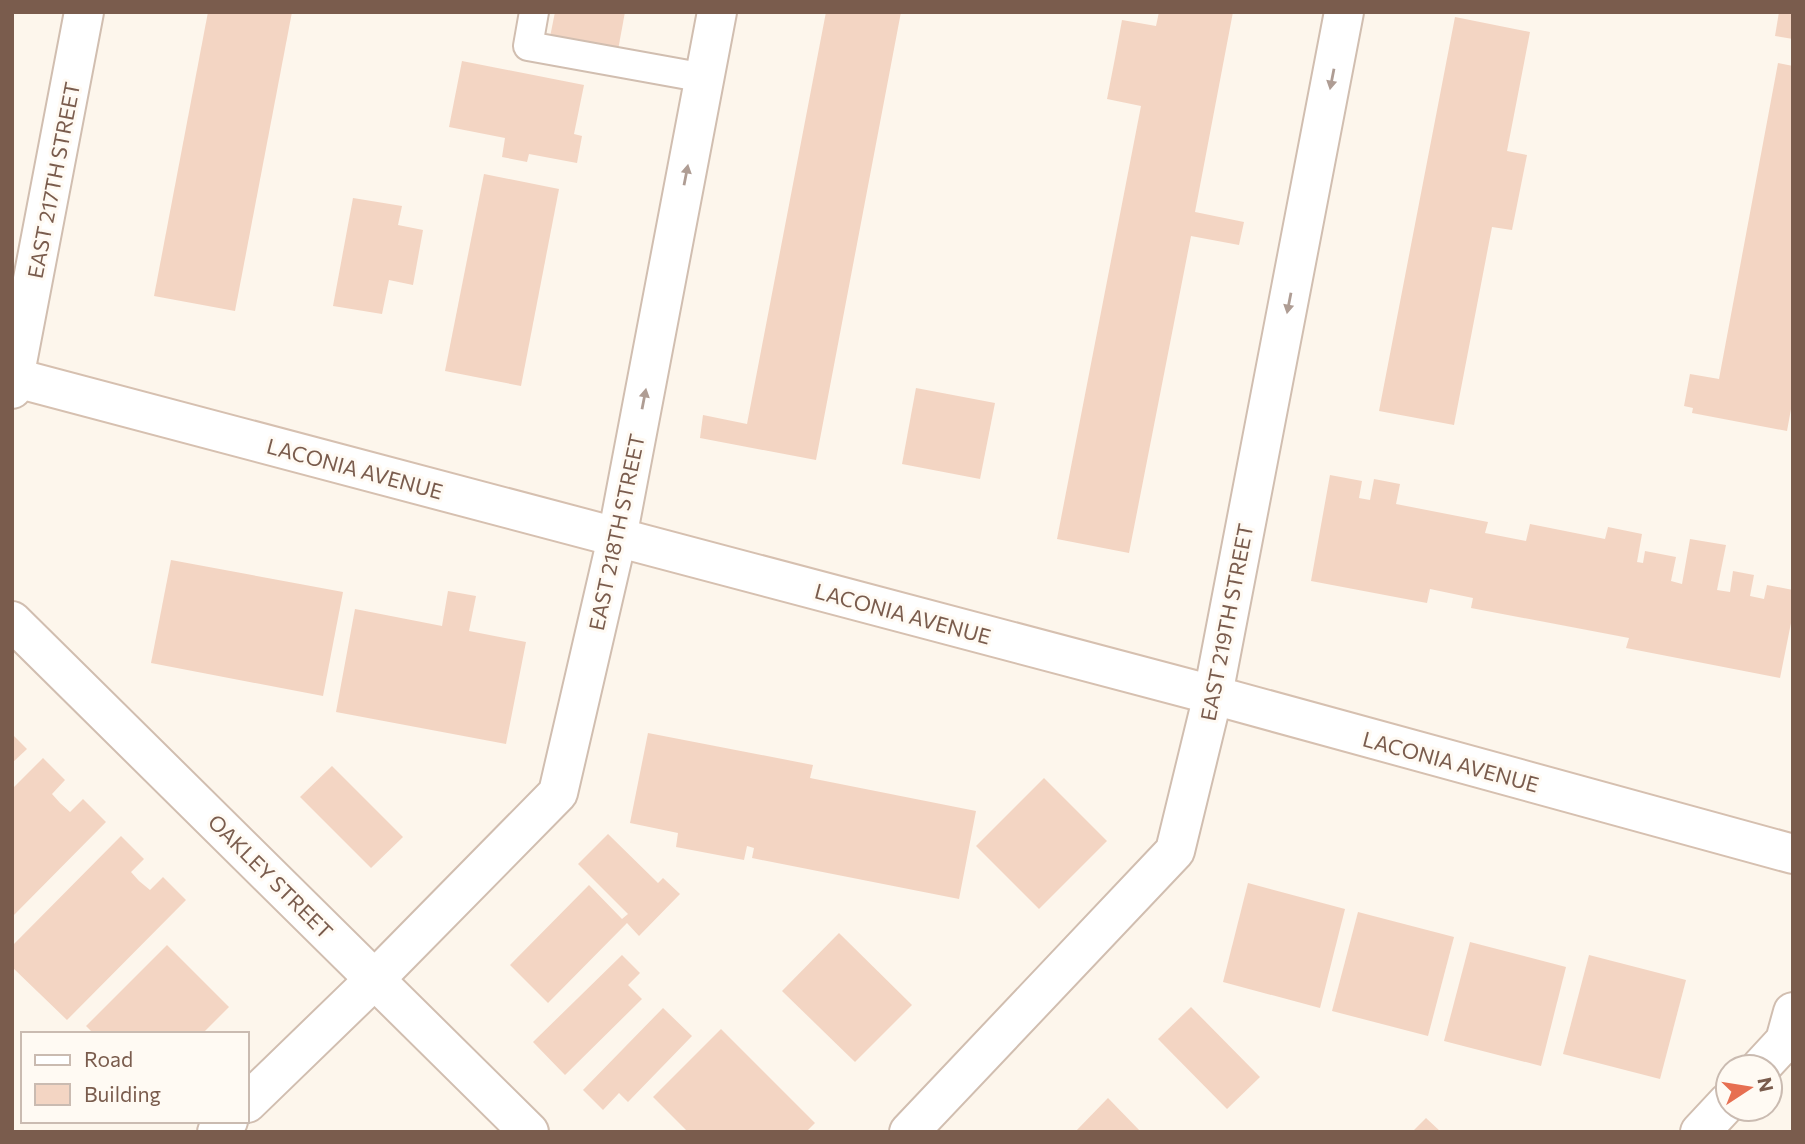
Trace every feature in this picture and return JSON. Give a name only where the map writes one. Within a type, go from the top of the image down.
[{"type":"street","name":"EAST 217TH STREET","points":[[13,381],[84,12]]},
{"type":"street","name":"EAST 218TH STREET","points":[[248,1102],[375,979],[558,793],[617,538],[717,12]]},
{"type":"street","name":"EAST 219TH STREET","points":[[909,1132],[1175,851],[1213,695],[1345,12]]},
{"type":"street","name":"LACONIA AVENUE","points":[[13,381],[1213,695],[1793,854]]},
{"type":"street","name":"OAKLEY STREET","points":[[12,621],[529,1132]]},
{"type":"street","points":[[1700,1132],[1714,1117]]},
{"type":"lane","points":[[534,12],[528,46],[705,78]]},
{"type":"building","points":[[208,12],[292,12],[235,311],[154,296]]},
{"type":"building","points":[[555,12],[625,12],[618,50],[550,37]]},
{"type":"building","points":[[826,12],[901,12],[816,460],[700,438],[703,415],[747,424]]},
{"type":"building","points":[[1159,12],[1233,12],[1195,212],[1244,222],[1239,245],[1191,236],[1129,553],[1057,539],[1141,106],[1107,99],[1122,20],[1156,26]]},
{"type":"building","points":[[1779,12],[1793,12],[1793,39],[1775,36]]},
{"type":"building","points":[[1455,17],[1530,32],[1507,151],[1527,155],[1512,230],[1492,227],[1454,425],[1379,411]]},
{"type":"building","points":[[462,61],[584,85],[574,134],[582,136],[577,163],[529,154],[527,162],[502,157],[505,138],[449,127]]},
{"type":"building","points":[[1778,63],[1793,66],[1793,398],[1787,431],[1692,413],[1693,408],[1684,406],[1690,374],[1719,379]]},
{"type":"building","points":[[484,174],[559,189],[521,386],[445,371]]},
{"type":"building","points":[[353,198],[402,206],[398,225],[423,230],[413,285],[389,280],[382,314],[333,306]]},
{"type":"building","points":[[916,388],[995,403],[980,479],[902,464]]},
{"type":"building","points":[[1330,475],[1362,481],[1359,498],[1370,500],[1374,479],[1400,484],[1396,504],[1488,522],[1485,533],[1526,541],[1530,524],[1605,539],[1608,527],[1642,534],[1637,562],[1643,563],[1645,551],[1676,557],[1671,581],[1682,584],[1690,539],[1726,545],[1717,590],[1730,592],[1733,571],[1754,575],[1750,596],[1764,599],[1767,585],[1793,590],[1793,613],[1780,678],[1626,648],[1629,638],[1471,608],[1473,598],[1430,589],[1427,603],[1311,581]]},
{"type":"building","points":[[171,560],[343,592],[323,696],[151,663]]},
{"type":"building","points":[[448,591],[476,596],[469,631],[526,642],[506,744],[336,712],[355,609],[442,626]]},
{"type":"building","points":[[648,733],[813,765],[810,778],[976,811],[959,899],[752,858],[754,848],[747,846],[744,860],[676,847],[678,833],[630,823]]},
{"type":"building","points":[[12,734],[27,749],[12,763]]},
{"type":"building","points":[[43,758],[65,780],[52,794],[60,803],[70,812],[83,799],[106,822],[12,917],[12,789]]},
{"type":"building","points":[[332,766],[403,837],[371,868],[300,797]]},
{"type":"building","points":[[1044,778],[1107,841],[1039,909],[976,846]]},
{"type":"building","points":[[608,834],[658,883],[663,878],[680,894],[639,936],[627,923],[548,1003],[510,965],[589,885],[622,919],[628,914],[578,864]]},
{"type":"building","points":[[121,836],[144,859],[131,872],[139,881],[150,890],[163,877],[186,900],[67,1020],[12,967],[12,946]]},
{"type":"building","points":[[1248,883],[1345,909],[1320,1008],[1223,982]]},
{"type":"building","points":[[1358,912],[1454,937],[1428,1036],[1332,1011]]},
{"type":"building","points":[[839,933],[912,1005],[855,1062],[782,991]]},
{"type":"building","points":[[1470,942],[1566,967],[1541,1066],[1444,1041]]},
{"type":"building","points":[[167,945],[229,1007],[204,1032],[92,1032],[86,1026]]},
{"type":"building","points":[[622,955],[640,973],[628,985],[642,999],[565,1075],[533,1042]]},
{"type":"building","points":[[1589,955],[1686,980],[1660,1079],[1563,1054]]},
{"type":"building","points":[[1191,1007],[1260,1077],[1227,1109],[1158,1039]]},
{"type":"building","points":[[663,1008],[692,1036],[628,1102],[619,1093],[603,1110],[583,1090]]},
{"type":"building","points":[[721,1029],[815,1123],[806,1132],[688,1132],[653,1097]]},
{"type":"building","points":[[1108,1098],[1141,1132],[1075,1132]]},
{"type":"building","points":[[1426,1118],[1441,1132],[1412,1132]]}]
